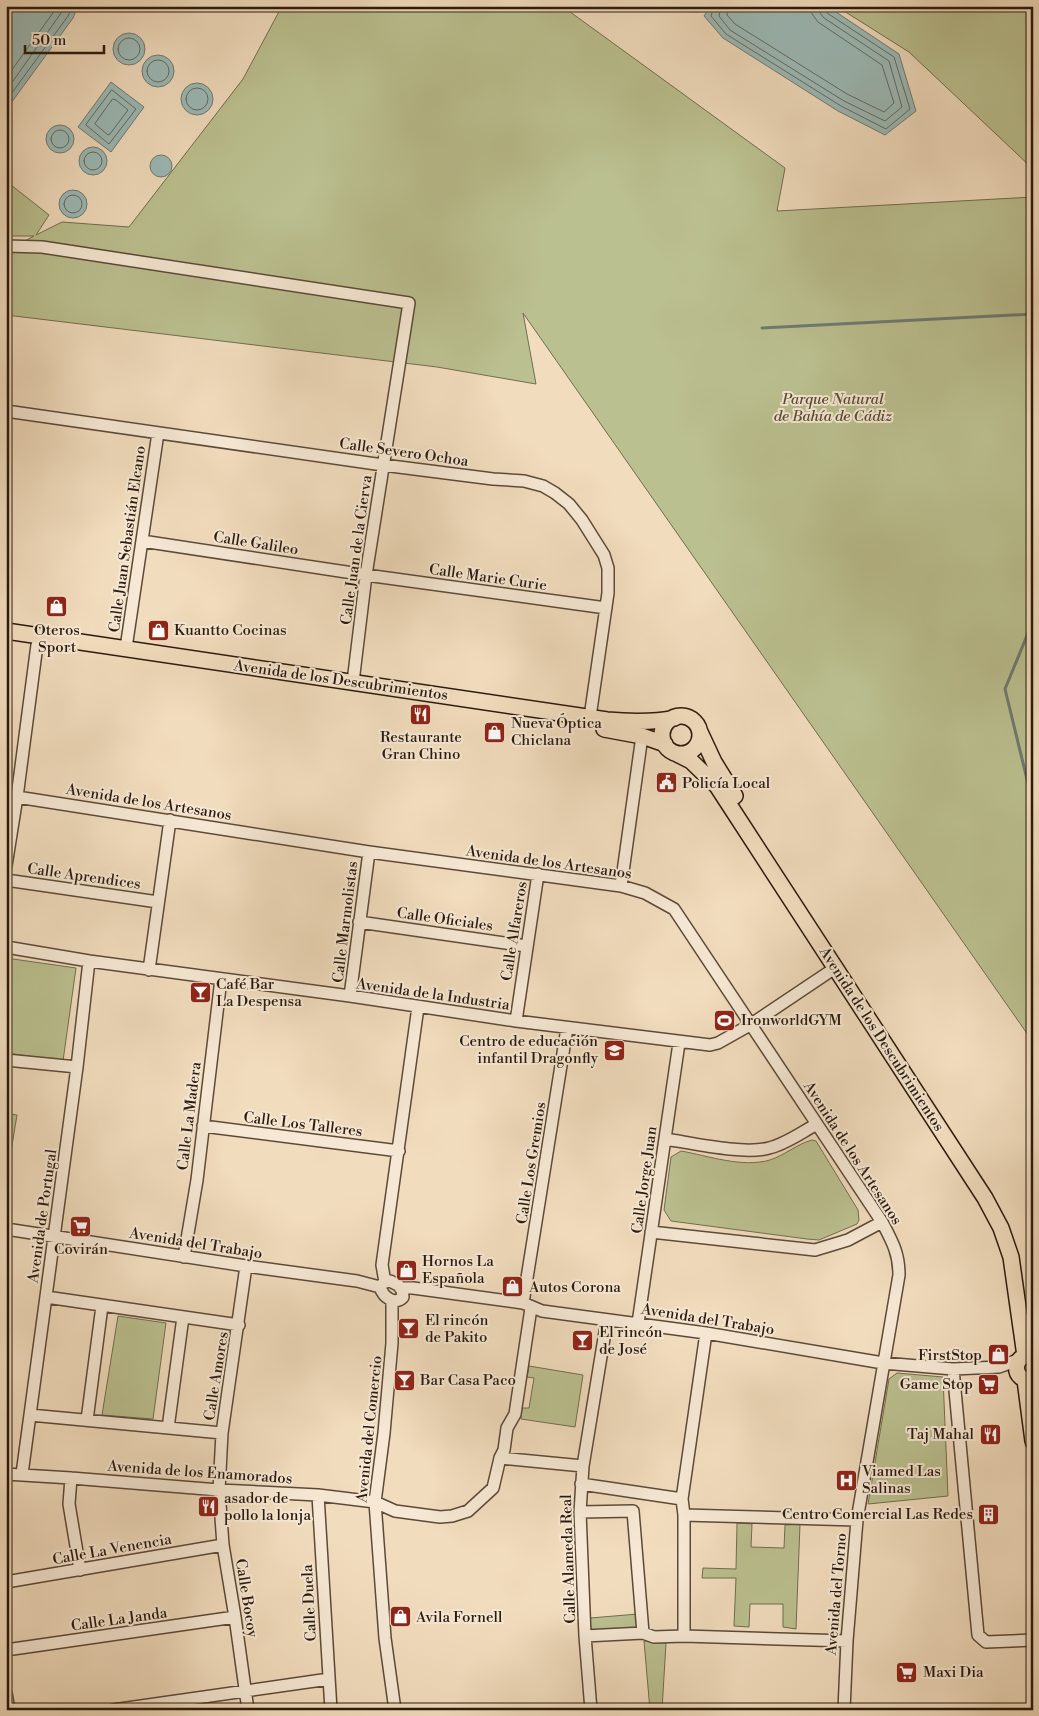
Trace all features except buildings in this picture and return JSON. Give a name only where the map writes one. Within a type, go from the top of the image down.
[{"type":"main road","name":"Avenida de los Descubrimientos","points":[[6,631],[590,717],[632,722],[661,721],[675,718]]},
{"type":"main road","name":"Avenida de los Descubrimientos","points":[[6,640],[614,730],[642,736],[665,744]]},
{"type":"main road","points":[[686,717],[691,719],[700,732],[696,747],[688,753],[677,754],[668,748],[663,739],[664,728],[675,718],[686,717]]},
{"type":"main road","name":"Avenida de los Descubrimientos","points":[[700,732],[714,762],[728,785],[992,1189],[1008,1218],[1023,1262],[1033,1339]]},
{"type":"main road","name":"Avenida de los Descubrimientos","points":[[677,754],[691,761],[717,786],[995,1215],[1011,1257],[1033,1441]]},
{"type":"street","name":"Calle Juan de la Cierva","points":[[6,246],[42,247],[409,304],[366,575],[354,682]]},
{"type":"street","name":"Calle Severo Ochoa","points":[[6,411],[383,465],[524,481],[542,486],[569,504],[582,520],[604,555],[608,568],[609,579],[606,608],[590,717]]},
{"type":"street","name":"Calle Juan Sebastián Elcano","points":[[126,648],[158,433]]},
{"type":"street","name":"Calle Galileo","points":[[142,541],[366,575]]},
{"type":"street","name":"Calle Marie Curie","points":[[366,575],[606,608]]},
{"type":"street","points":[[6,866],[37,645]]},
{"type":"street","points":[[621,886],[642,736]]},
{"type":"street","name":"Avenida de los Artesanos","points":[[17,797],[369,852],[621,886],[645,893],[674,909],[882,1222],[896,1250],[899,1260],[899,1275],[883,1363]]},
{"type":"street","points":[[149,970],[170,820]]},
{"type":"street","name":"Calle Marmolistas","points":[[350,996],[369,852]]},
{"type":"street","name":"Calle Alfareros","points":[[516,1021],[538,874]]},
{"type":"street","name":"Calle Aprendices","points":[[6,880],[158,902]]},
{"type":"street","name":"Calle Oficiales","points":[[359,922],[526,946]]},
{"type":"street","name":"Avenida de la Industria","points":[[6,947],[149,970],[350,996],[567,1028],[710,1045],[718,1043],[750,1025],[835,968]]},
{"type":"street","name":"Avenida de Portugal","points":[[22,1474],[77,1067],[89,961]]},
{"type":"street","name":"Calle La Madera","points":[[184,1257],[203,1126],[221,979]]},
{"type":"street","points":[[383,1284],[390,1281],[395,1282],[406,1290],[401,1300],[392,1300],[385,1296],[383,1284],[382,1265],[418,1007]]},
{"type":"street","name":"Calle Los Gremios","points":[[500,1458],[504,1450],[507,1428],[515,1414],[527,1305],[567,1028]]},
{"type":"street","name":"Calle Jorge Juan","points":[[638,1323],[678,1042]]},
{"type":"street","points":[[6,1060],[77,1067]]},
{"type":"street","points":[[665,1139],[761,1150],[784,1142],[817,1124]]},
{"type":"street","name":"Calle Los Talleres","points":[[203,1126],[399,1151]]},
{"type":"street","points":[[651,1232],[815,1250],[848,1240],[882,1222]]},
{"type":"street","name":"Avenida del Trabajo","points":[[6,1229],[184,1257],[370,1284],[383,1284]]},
{"type":"street","name":"Calle Amores","points":[[219,1490],[222,1433],[246,1266]]},
{"type":"street","name":"Avenida del Trabajo","points":[[406,1290],[527,1305],[542,1311],[706,1333],[883,1363],[953,1369],[1025,1368]]},
{"type":"street","points":[[46,1297],[239,1325]]},
{"type":"street","name":"Avenida del Comercio","points":[[392,1300],[391,1361],[375,1502],[385,1638],[395,1710]]},
{"type":"street","points":[[87,1420],[102,1306]]},
{"type":"street","points":[[168,1428],[183,1317]]},
{"type":"street","name":"Calle Alameda Real","points":[[591,1710],[585,1636],[580,1512],[581,1484],[607,1320]]},
{"type":"street","points":[[684,1636],[684,1515],[682,1499],[706,1333]]},
{"type":"street","name":"Avenida del Torno","points":[[844,1710],[847,1641],[857,1520],[883,1363]]},
{"type":"street","points":[[953,1369],[978,1635],[986,1642],[1033,1640]]},
{"type":"street","points":[[30,1415],[222,1433]]},
{"type":"street","points":[[500,1458],[584,1466]]},
{"type":"street","name":"Avenida de los Enamorados","points":[[6,1474],[219,1490],[318,1495],[375,1502],[395,1511],[440,1517],[452,1516],[468,1510],[493,1488],[500,1458]]},
{"type":"street","points":[[71,1478],[69,1504],[80,1570]]},
{"type":"street","points":[[581,1484],[682,1499]]},
{"type":"street","name":"Calle Bocoy","points":[[219,1490],[223,1545],[248,1710]]},
{"type":"street","name":"Calle Duela","points":[[318,1495],[331,1710]]},
{"type":"street","points":[[580,1512],[633,1512],[643,1633]]},
{"type":"street","points":[[684,1515],[857,1520]]},
{"type":"street","name":"Calle La Venencia","points":[[6,1582],[223,1545]]},
{"type":"street","name":"Calle La Janda","points":[[6,1650],[235,1617]]},
{"type":"street","points":[[585,1636],[643,1633],[654,1637],[684,1636],[847,1641]]},
{"type":"street","points":[[113,1710],[329,1679]]},
{"type":"street","points":[[6,1693],[9,1710]]},
{"type":"green space","name":"Parque Natural de Bahía de Cádiz","points":[[282,6],[562,6],[785,168],[777,211],[1033,197],[1033,1042],[523,313],[536,384],[437,367],[6,315],[6,251],[34,236],[6,236],[6,181],[49,215],[36,235],[62,222],[129,227],[243,79]]},
{"type":"green space","points":[[836,6],[1033,6],[1033,169],[909,52]]},
{"type":"green space","points":[[6,958],[76,968],[63,1061],[6,1053]]},
{"type":"green space","points":[[6,1113],[17,1115],[8,1170],[6,1170]]},
{"type":"green space","points":[[812,1140],[816,1141],[858,1210],[859,1220],[857,1224],[819,1240],[671,1221],[664,1210],[671,1157],[681,1151],[748,1163],[770,1160]]},
{"type":"green space","points":[[118,1316],[166,1323],[153,1419],[102,1415]]},
{"type":"green space","points":[[529,1366],[583,1375],[575,1427],[521,1419],[522,1408],[529,1408],[534,1378],[527,1377]]},
{"type":"green space","points":[[897,1373],[943,1377],[948,1496],[868,1504],[889,1379]]},
{"type":"green space","points":[[737,1523],[752,1524],[751,1547],[784,1548],[785,1525],[800,1524],[796,1629],[783,1627],[783,1604],[750,1604],[749,1627],[734,1626],[736,1578],[702,1578],[703,1568],[736,1569]]},
{"type":"green space","points":[[638,1614],[639,1629],[591,1633],[590,1618]]},
{"type":"green space","points":[[644,1641],[666,1643],[662,1710],[650,1710]]},
{"type":"water","points":[[6,6],[78,6],[73,18],[6,110]]},
{"type":"water","points":[[666,6],[700,6],[699,12],[675,11]]},
{"type":"water","points":[[709,6],[827,6],[899,54],[916,111],[885,135],[838,111],[723,38],[704,16]]},
{"type":"water","points":[[129,33],[135,34],[140,38],[144,43],[144,55],[140,60],[135,64],[129,65],[123,64],[118,60],[114,55],[113,49],[114,43],[118,38],[123,34]]},
{"type":"water","points":[[158,55],[164,56],[169,60],[173,65],[173,77],[169,82],[164,86],[158,87],[152,86],[147,82],[143,77],[142,71],[143,65],[147,60],[152,56]]},
{"type":"water","points":[[111,82],[144,107],[111,152],[78,127]]},
{"type":"water","points":[[197,83],[203,84],[208,88],[212,93],[212,105],[208,110],[203,114],[197,115],[191,114],[186,110],[182,105],[181,99],[182,93],[186,88],[191,84]]},
{"type":"water","points":[[60,125],[70,129],[74,139],[70,149],[60,153],[50,149],[46,139],[50,129]]},
{"type":"water","points":[[93,147],[103,151],[107,161],[103,171],[93,175],[83,171],[79,161],[83,151]]},
{"type":"water","points":[[161,155],[169,158],[172,166],[169,174],[161,177],[153,174],[150,166],[153,158]]},
{"type":"water","points":[[73,190],[83,194],[87,204],[83,214],[73,218],[63,214],[59,204],[63,194]]},
{"type":"waterway","points":[[762,328],[1033,314]]},
{"type":"waterway","points":[[1033,621],[1005,689],[1033,804]]},
{"type":"place","name":"Oteros Sport","points":[[57,607]]},
{"type":"place","name":"Kuantto Cocinas","points":[[158,630]]},
{"type":"place","name":"Restaurante Gran Chino","points":[[421,714]]},
{"type":"place","name":"Nueva Óptica Chiclana","points":[[495,732]]},
{"type":"place","name":"Policía Local","points":[[666,783]]},
{"type":"place","name":"Café Bar La Despensa","points":[[200,993]]},
{"type":"place","name":"IronworldGYM","points":[[725,1020]]},
{"type":"place","name":"Centro de educación infantil Dragonfly","points":[[614,1050]]},
{"type":"place","name":"Covirán","points":[[81,1226]]},
{"type":"place","name":"Hornos La Española","points":[[406,1270]]},
{"type":"place","name":"Autos Corona","points":[[513,1287]]},
{"type":"place","name":"El rincón de Pakito","points":[[409,1329]]},
{"type":"place","name":"El rincón de José","points":[[583,1341]]},
{"type":"place","name":"FirstStop","points":[[998,1355]]},
{"type":"place","name":"Bar Casa Paco","points":[[404,1380]]},
{"type":"place","name":"Game Stop","points":[[989,1384]]},
{"type":"place","name":"Taj Mahal","points":[[990,1434]]},
{"type":"place","name":"Viamed Las Salinas","points":[[846,1480]]},
{"type":"place","name":"asador de pollo la lonja","points":[[208,1507]]},
{"type":"place","name":"Centro Comercial Las Redes","points":[[989,1514]]},
{"type":"place","name":"Avila Fornell","points":[[400,1617]]},
{"type":"place","name":"Maxi Dia","points":[[907,1672]]}]
